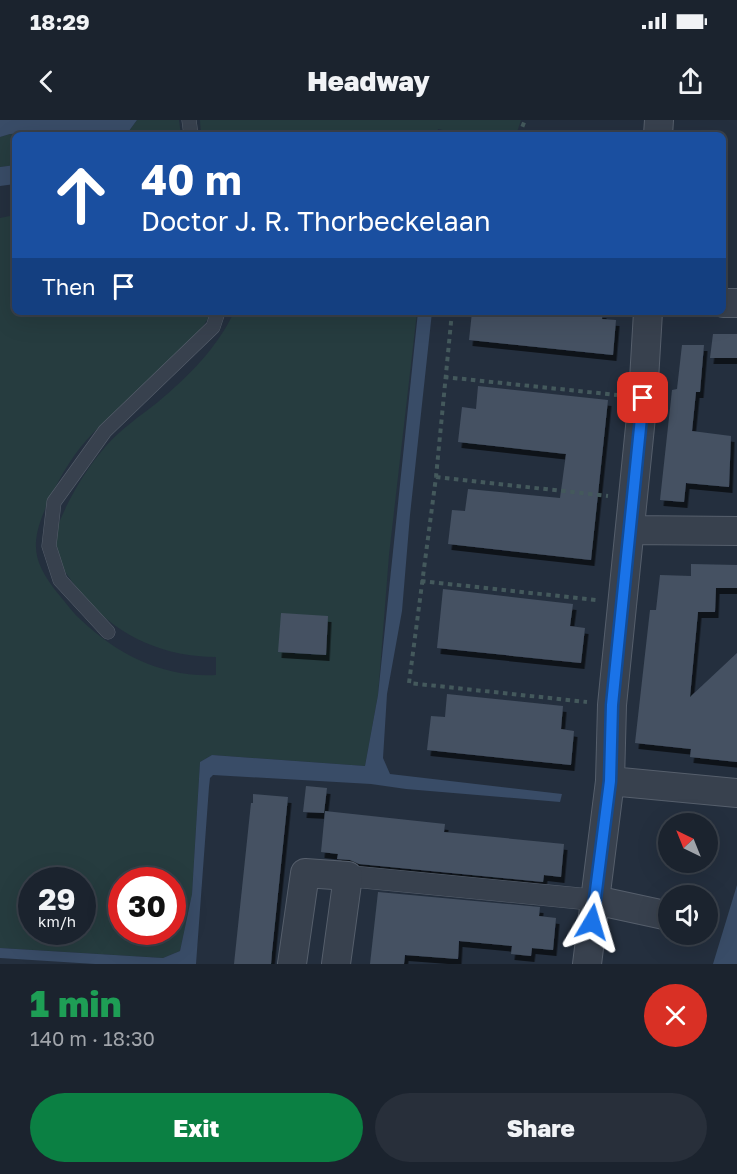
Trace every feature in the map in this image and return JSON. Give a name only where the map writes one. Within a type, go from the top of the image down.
[{"type":"street","points":[[587,964],[610,781],[612,705],[643,398],[648,315]]},
{"type":"street","points":[[630,530],[737,531]]},
{"type":"street","points":[[610,781],[737,792]]},
{"type":"street","points":[[292,964],[305,873],[595,900],[658,914]]},
{"type":"street","points":[[336,964],[348,876]]},
{"type":"lane","points":[[108,632],[60,579],[49,546],[54,502],[105,431],[213,327],[217,315]]},
{"type":"path","points":[[452,315],[435,477],[409,683],[612,705]]},
{"type":"path","points":[[444,377],[643,398]]},
{"type":"path","points":[[435,477],[633,499]]},
{"type":"path","points":[[421,581],[621,603]]},
{"type":"green space","points":[[137,120],[179,120],[181,132],[128,132]]},
{"type":"green space","points":[[200,120],[521,120],[517,132],[452,132],[438,129],[438,132],[201,132]]},
{"type":"green space","points":[[12,134],[12,165],[0,167],[0,137]]},
{"type":"green space","points":[[12,216],[12,315],[210,315],[201,330],[178,355],[80,447],[53,491],[36,539],[38,561],[43,572],[78,617],[95,633],[126,654],[178,673],[216,675],[216,657],[162,649],[129,635],[114,625],[87,600],[66,573],[58,558],[56,532],[66,507],[84,475],[100,453],[124,428],[158,402],[191,372],[219,338],[232,315],[417,315],[389,555],[378,695],[365,766],[212,755],[200,762],[192,894],[186,922],[186,867],[108,867],[108,945],[181,945],[180,951],[163,958],[0,948],[0,218]]},
{"type":"water","points":[[0,120],[137,120],[128,132],[12,132],[0,137]]},
{"type":"water","points":[[12,165],[12,184],[0,186],[0,167]]},
{"type":"water","points":[[418,315],[432,315],[402,611],[387,694],[383,758],[390,774],[562,794],[560,802],[371,784],[213,775],[210,778],[209,787],[196,964],[95,964],[0,958],[0,948],[163,958],[180,951],[181,945],[186,945],[186,922],[192,894],[200,762],[212,755],[365,766],[378,695]]},
{"type":"water","points":[[737,885],[737,964],[713,964]]},
{"type":"building","points":[[472,315],[603,315],[602,319],[616,320],[613,355],[469,340]]},
{"type":"building","points":[[713,334],[737,334],[737,358],[710,358]]},
{"type":"building","points":[[682,345],[704,345],[700,392],[696,392],[692,431],[731,436],[729,487],[686,483],[684,502],[660,500],[672,390],[677,389]]},
{"type":"building","points":[[478,386],[608,400],[591,560],[448,544],[452,510],[465,511],[468,489],[560,498],[566,454],[458,442],[462,407],[476,409]]},
{"type":"building","points":[[691,564],[737,565],[737,588],[716,588],[715,612],[698,612],[690,697],[737,653],[737,762],[690,757],[691,749],[635,743],[650,610],[656,610],[660,575],[691,576]]},
{"type":"building","points":[[443,589],[573,604],[570,626],[585,628],[581,663],[437,648]]},
{"type":"building","points":[[281,613],[328,616],[326,655],[278,652]]},
{"type":"building","points":[[447,694],[563,706],[561,729],[574,731],[571,765],[427,750],[431,716],[445,717]]},
{"type":"building","points":[[306,786],[327,788],[324,813],[303,812]]},
{"type":"building","points":[[253,794],[288,797],[271,964],[234,964],[251,803],[253,803]]},
{"type":"building","points":[[325,811],[445,824],[444,832],[564,844],[561,877],[544,875],[543,882],[359,864],[350,860],[337,859],[338,854],[321,852]]},
{"type":"building","points":[[378,892],[540,907],[539,916],[556,918],[553,950],[532,948],[531,956],[511,954],[512,946],[459,941],[458,959],[405,955],[404,964],[370,964]]},
{"type":"route","points":[[592,922],[610,781],[612,705],[643,398]]}]
